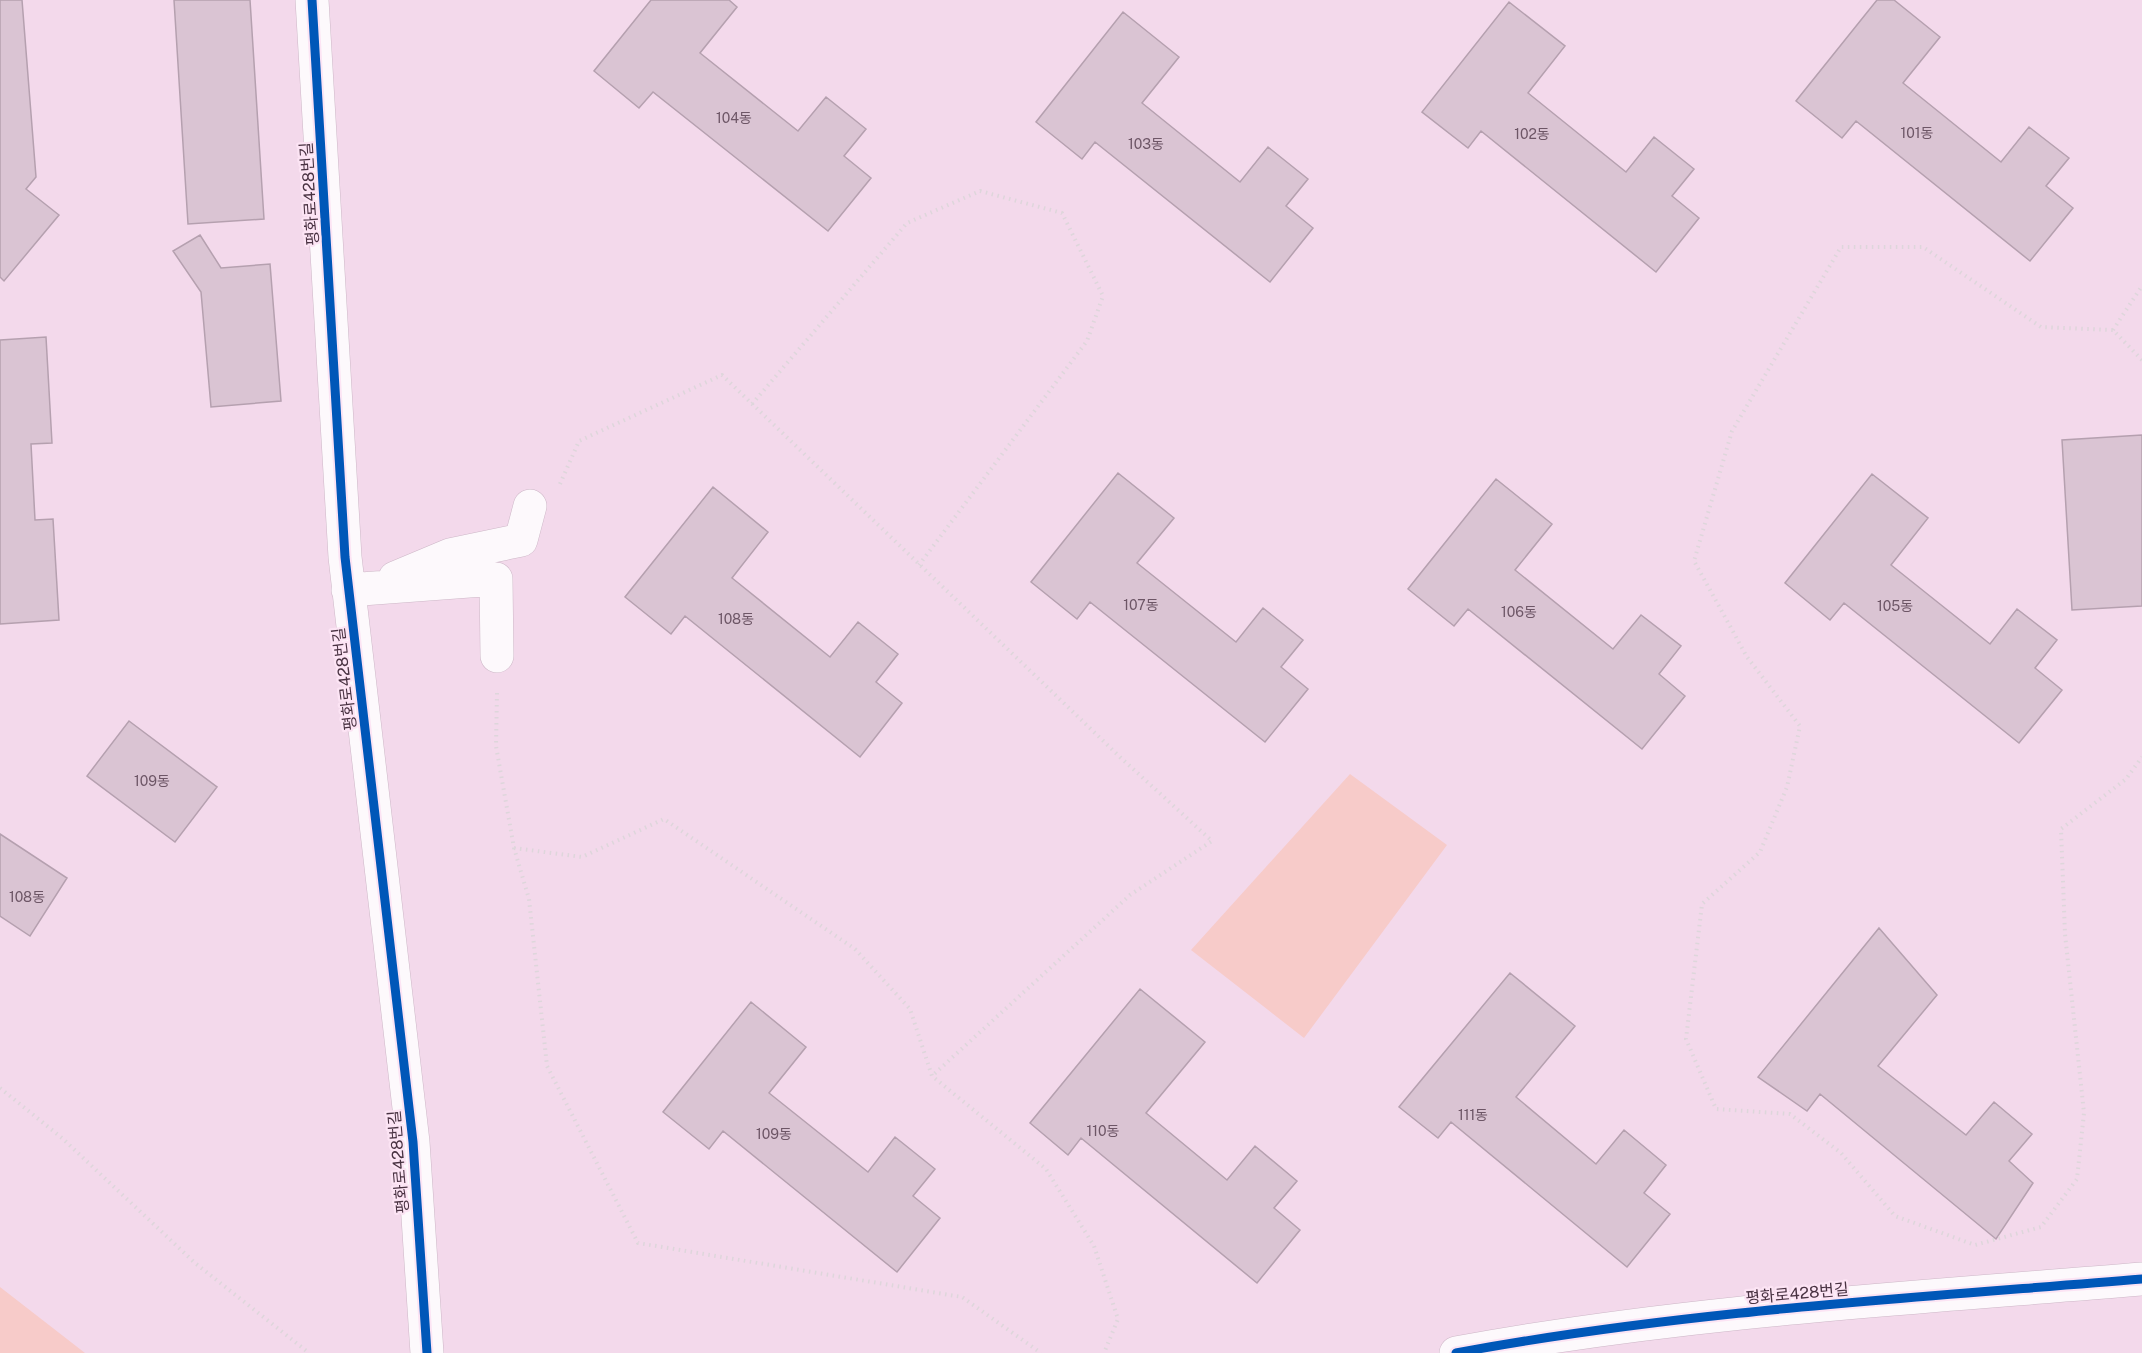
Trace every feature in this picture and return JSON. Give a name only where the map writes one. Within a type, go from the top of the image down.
[{"type":"street","name":"평화로428번길","points":[[312,0],[360,589],[413,1142],[427,1353]]},
{"type":"street","points":[[360,589],[450,555],[521,540],[530,506]]},
{"type":"street","points":[[360,589],[496,579],[497,656]]},
{"type":"street","name":"평화로428번길","points":[[1456,1353],[1532,1339],[1733,1313],[2142,1279]]},
{"type":"path","points":[[752,404],[907,223],[980,191],[1062,213],[1103,296],[1088,341],[919,565]]},
{"type":"path","points":[[2142,360],[2113,330],[2041,327],[1923,247],[1841,247],[1732,431],[1694,561],[1747,657],[1800,726],[1787,787],[1760,852],[1702,904],[1686,1039],[1716,1109],[1790,1114],[1841,1154],[1895,1216],[1975,1245],[2042,1227],[2077,1179],[2084,1113],[2065,934],[2061,830],[2126,778],[2142,757]]},
{"type":"path","points":[[2113,330],[2142,285]]},
{"type":"path","points":[[558,489],[579,441],[722,375],[1120,757],[1212,841],[1130,895],[932,1076]]},
{"type":"path","points":[[497,656],[496,746],[514,848],[530,899],[547,1066],[638,1243],[962,1297],[1041,1353]]},
{"type":"path","points":[[514,848],[582,857],[664,819],[855,949],[910,1009],[932,1076],[1046,1169],[1094,1246],[1118,1319],[1104,1353]]},
{"type":"path","points":[[0,1088],[62,1138],[195,1263],[309,1353]]},
{"type":"shaded area","points":[[1350,774],[1447,845],[1304,1038],[1191,950]]},
{"type":"shaded area","points":[[0,1287],[85,1353],[0,1353]]},
{"type":"building","points":[[0,0],[22,0],[36,177],[26,189],[59,215],[4,281],[0,277]]},
{"type":"building","points":[[174,0],[250,0],[264,219],[188,224]]},
{"type":"building","points":[[651,0],[729,0],[737,7],[700,53],[798,131],[826,97],[866,129],[844,156],[871,178],[828,231],[653,92],[639,108],[594,71]]},
{"type":"building","points":[[1877,0],[1894,0],[1940,37],[1903,83],[2001,162],[2029,127],[2069,158],[2046,186],[2073,208],[2030,261],[1856,121],[1842,138],[1796,101]]},
{"type":"building","points":[[1509,2],[1565,46],[1528,93],[1626,172],[1654,137],[1694,169],[1672,196],[1699,218],[1656,272],[1481,131],[1468,148],[1422,112]]},
{"type":"building","points":[[1123,12],[1179,57],[1142,103],[1240,182],[1268,147],[1308,179],[1286,206],[1313,228],[1270,282],[1095,142],[1082,159],[1036,122]]},
{"type":"building","points":[[200,235],[221,268],[270,264],[281,401],[211,407],[201,292],[173,251]]},
{"type":"building","points":[[46,337],[52,443],[31,444],[35,520],[53,519],[59,620],[0,624],[0,340]]},
{"type":"building","points":[[2142,435],[2142,606],[2072,610],[2062,440]]},
{"type":"building","points":[[1118,473],[1174,518],[1137,563],[1236,642],[1263,608],[1303,640],[1281,667],[1308,689],[1265,742],[1090,602],[1077,619],[1031,582]]},
{"type":"building","points":[[1872,474],[1928,518],[1891,565],[1990,644],[2017,609],[2057,640],[2035,668],[2062,690],[2019,743],[1844,603],[1830,620],[1785,583]]},
{"type":"building","points":[[1496,479],[1552,524],[1515,570],[1613,649],[1641,615],[1681,646],[1659,674],[1685,696],[1642,749],[1468,609],[1454,626],[1408,589]]},
{"type":"building","points":[[713,487],[768,532],[732,578],[830,657],[858,622],[898,654],[876,682],[902,703],[860,757],[685,616],[671,634],[625,597]]},
{"type":"building","points":[[129,721],[217,787],[175,842],[87,776]]},
{"type":"building","points":[[0,834],[67,878],[30,936],[0,916]]},
{"type":"building","points":[[1879,928],[1937,995],[1878,1066],[1966,1135],[1994,1102],[2032,1134],[2009,1161],[2033,1183],[1996,1239],[1820,1094],[1807,1111],[1758,1077]]},
{"type":"building","points":[[1510,973],[1575,1026],[1516,1097],[1596,1164],[1624,1130],[1666,1165],[1644,1193],[1670,1214],[1627,1267],[1451,1122],[1438,1138],[1399,1107]]},
{"type":"building","points":[[1140,989],[1205,1042],[1146,1113],[1227,1180],[1255,1146],[1297,1181],[1274,1208],[1300,1230],[1257,1283],[1081,1138],[1068,1155],[1030,1123]]},
{"type":"building","points":[[751,1002],[806,1047],[769,1093],[868,1172],[895,1137],[935,1169],[913,1196],[940,1218],[897,1272],[723,1131],[709,1149],[663,1112]]},
{"type":"cycle path","points":[[312,0],[345,557],[413,1142],[427,1353]]},
{"type":"cycle path","points":[[1456,1353],[1626,1326],[1712,1316],[2142,1279]]}]
